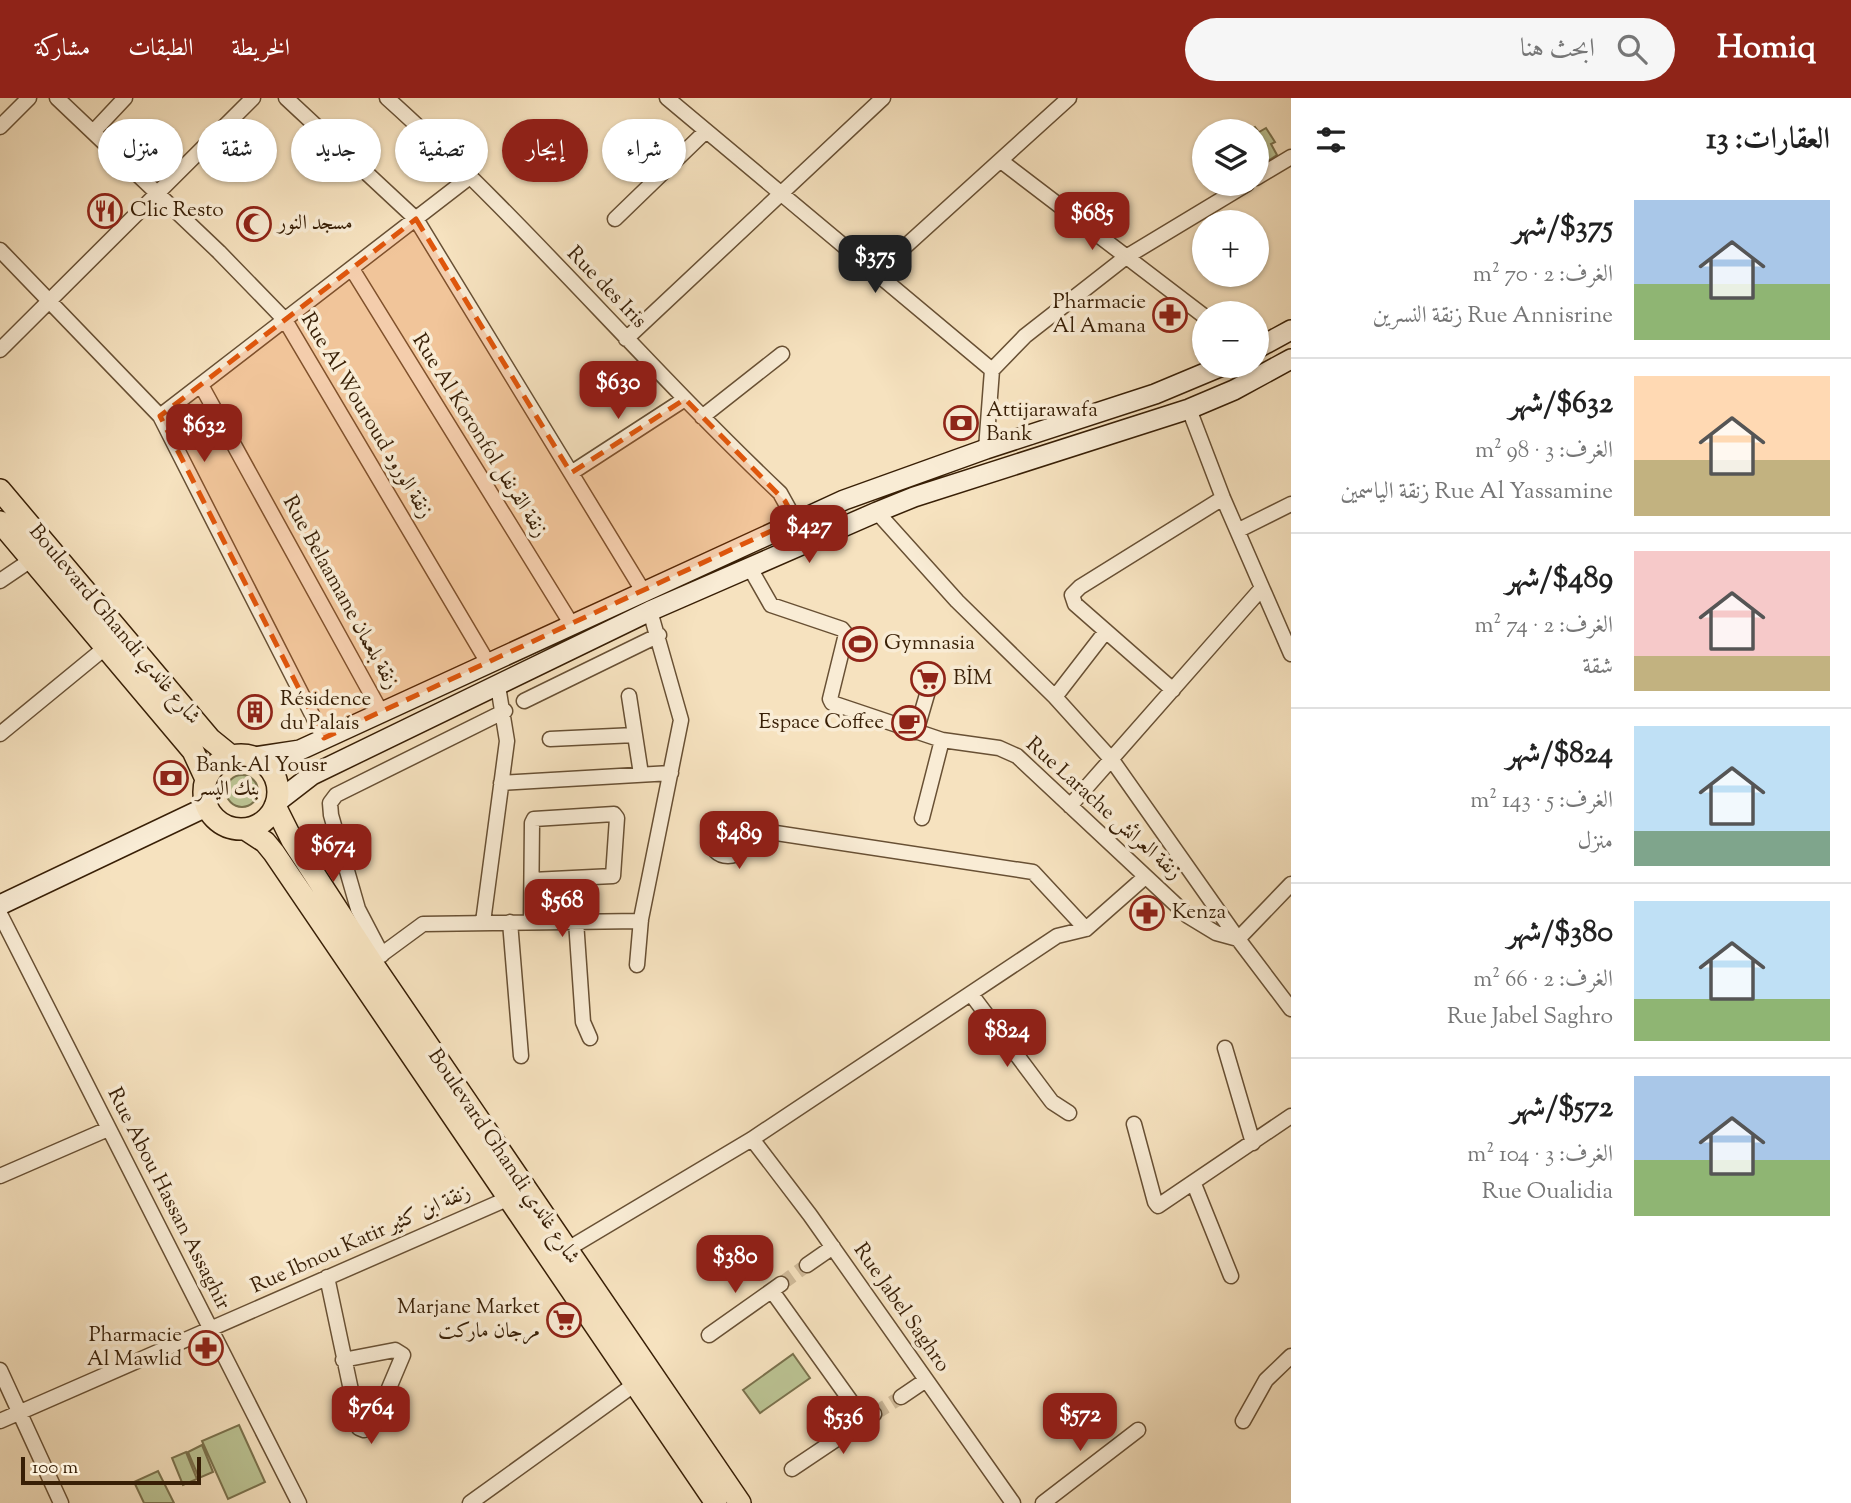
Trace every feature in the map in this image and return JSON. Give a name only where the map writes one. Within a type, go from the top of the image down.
[{"type":"main road","points":[[1269,342],[1291,330]]},
{"type":"main road","points":[[1193,378],[1155,394],[883,485],[795,520],[288,754],[231,756],[216,764],[206,779],[206,807],[219,822],[245,829],[265,820],[276,804],[304,779],[650,611],[914,497],[1189,410],[1234,390],[1291,359]]},
{"type":"main road","name":"Boulevard Ghandi شارع غاندي","points":[[0,490],[209,739],[231,756]]},
{"type":"main road","name":"Boulevard Ghandi شارع غاندي","points":[[0,522],[193,751],[206,779]]},
{"type":"main road","points":[[254,757],[268,766],[275,776],[278,789],[276,804]]},
{"type":"main road","name":"Boulevard Ghandi شارع غاندي","points":[[276,804],[292,840],[377,959],[566,1250],[740,1503]]},
{"type":"main road","points":[[0,905],[206,807]]},
{"type":"main road","name":"Boulevard Ghandi شارع غاندي","points":[[245,829],[265,842],[274,853],[635,1384],[710,1501]]},
{"type":"street","points":[[0,128],[29,98]]},
{"type":"street","name":"Rue Al Wouroud زنقة الورود","points":[[57,98],[94,131],[285,320],[488,663]]},
{"type":"street","points":[[94,131],[125,98]]},
{"type":"street","points":[[0,350],[253,98]]},
{"type":"street","points":[[286,98],[416,219],[643,591]]},
{"type":"street","name":"Rue des Iris","points":[[387,98],[410,119]]},
{"type":"street","points":[[667,98],[992,370]]},
{"type":"street","points":[[626,339],[883,98]]},
{"type":"street","points":[[876,273],[1069,98]]},
{"type":"street","points":[[615,219],[706,131]]},
{"type":"street","points":[[1269,170],[1291,157]]},
{"type":"street","points":[[1001,161],[1192,307]]},
{"type":"street","points":[[160,416],[463,182]]},
{"type":"street","name":"Rue des Iris","points":[[477,182],[626,339],[780,493],[795,520]]},
{"type":"street","points":[[986,449],[992,370],[1026,336],[1126,257],[1227,196]]},
{"type":"street","points":[[0,250],[160,416],[324,738]]},
{"type":"street","name":"Rue Al Koronfol زنقة القرنفل","points":[[352,268],[572,625]]},
{"type":"street","points":[[702,416],[782,354]]},
{"type":"street","name":"Rue Belaamane زنقة بلعمان","points":[[201,385],[381,712]]},
{"type":"street","points":[[571,473],[685,399]]},
{"type":"street","points":[[1189,410],[1223,498],[1291,654]]},
{"type":"street","points":[[1173,690],[1075,604],[1074,591],[1223,498]]},
{"type":"street","points":[[1239,530],[1291,504]]},
{"type":"street","points":[[877,512],[957,601],[1055,696],[1112,760],[1238,939],[1291,1009]]},
{"type":"street","points":[[0,581],[31,560]]},
{"type":"street","name":"Rue Larache زنقة العرائش","points":[[750,568],[771,605],[842,629],[846,634],[830,699],[832,703],[942,740],[1009,751],[1203,927],[1238,939]]},
{"type":"street","points":[[1070,806],[1262,588]]},
{"type":"street","points":[[637,965],[641,921],[681,720],[650,611]]},
{"type":"street","points":[[1055,696],[1106,631]]},
{"type":"street","points":[[524,701],[659,635]]},
{"type":"street","points":[[0,734],[106,647]]},
{"type":"street","points":[[916,732],[933,674]]},
{"type":"street","points":[[482,922],[508,741],[505,711],[498,686]]},
{"type":"street","points":[[629,696],[641,774]]},
{"type":"street","points":[[505,711],[336,795],[330,803],[358,909],[377,959],[423,924],[641,921]]},
{"type":"street","points":[[550,739],[635,735]]},
{"type":"street","points":[[922,818],[942,740]]},
{"type":"street","points":[[501,782],[671,773]]},
{"type":"street","points":[[531,921],[532,880],[534,820],[614,814],[617,831],[613,876],[532,880]]},
{"type":"street","points":[[743,828],[1033,872],[1086,929]]},
{"type":"street","points":[[566,1250],[752,1139],[1057,936],[1086,929],[1146,877]]},
{"type":"street","points":[[1238,939],[1291,884]]},
{"type":"street","name":"Rue Abou Hassan Assaghir","points":[[0,914],[299,1503]]},
{"type":"street","points":[[576,921],[583,1022],[590,1038]]},
{"type":"street","points":[[510,922],[521,1056]]},
{"type":"street","points":[[971,994],[1052,1102],[1069,1112]]},
{"type":"street","points":[[1226,1048],[1253,1143]]},
{"type":"street","points":[[1134,1124],[1158,1206],[1195,1184],[1291,1116]]},
{"type":"street","points":[[0,1176],[108,1129]]},
{"type":"street","name":"Rue Jabel Saghro","points":[[752,1139],[833,1247],[1013,1503]]},
{"type":"street","points":[[1195,1184],[1231,1276]]},
{"type":"street","name":"Rue Ibnou Katir زنقة ابن كثير","points":[[0,1421],[507,1199]]},
{"type":"street","points":[[807,1265],[833,1247]]},
{"type":"street","points":[[327,1277],[343,1360],[359,1428],[369,1429],[373,1426],[403,1355],[395,1350],[343,1360]]},
{"type":"street","points":[[709,1335],[776,1287],[869,1418],[792,1469]]},
{"type":"street","points":[[1243,1421],[1266,1380],[1291,1356]]},
{"type":"street","points":[[0,1370],[61,1503]]},
{"type":"street","points":[[901,1396],[926,1380]]},
{"type":"street","points":[[470,1503],[635,1384]]},
{"type":"street","points":[[1043,1503],[1138,1430]]},
{"type":"highlighted area","points":[[416,219],[571,473],[685,399],[785,501],[795,520],[324,738],[160,416]]},
{"type":"green space","points":[[1269,133],[1275,142],[1271,144],[1277,155],[1269,160]]},
{"type":"green space","points":[[242,775],[253,780],[258,791],[253,802],[242,807],[231,802],[226,791],[231,780]]},
{"type":"green space","points":[[793,1354],[810,1378],[760,1413],[743,1390]]},
{"type":"green space","points":[[239,1425],[265,1482],[228,1499],[202,1441]]},
{"type":"green space","points":[[202,1445],[213,1472],[199,1478],[188,1452]]},
{"type":"green space","points":[[186,1452],[197,1479],[183,1485],[172,1458]]},
{"type":"green space","points":[[158,1471],[174,1503],[144,1503],[134,1482]]},
{"type":"tunnel","points":[[781,1284],[807,1265]]},
{"type":"tunnel","points":[[874,1414],[901,1397]]},
{"type":"place","name":"Clic Resto","points":[[105,211]]},
{"type":"place","name":"مسجد النور","points":[[254,224]]},
{"type":"place","name":"Pharmacie Al Amana","points":[[1170,315]]},
{"type":"place","name":"Attijarawafa Bank","points":[[961,423]]},
{"type":"place","name":"Gymnasia","points":[[860,644]]},
{"type":"place","name":"BİM","points":[[928,679]]},
{"type":"place","name":"Résidence du Palais","points":[[255,712]]},
{"type":"place","name":"Espace Coffee","points":[[909,723]]},
{"type":"place","name":"Bank Al Yousr بنك اليسر","points":[[171,778]]},
{"type":"place","name":"Kenza","points":[[1147,913]]},
{"type":"place","name":"Marjane Market مرجان ماركت","points":[[564,1320]]},
{"type":"place","name":"Pharmacie Al Mawlid","points":[[206,1348]]}]
